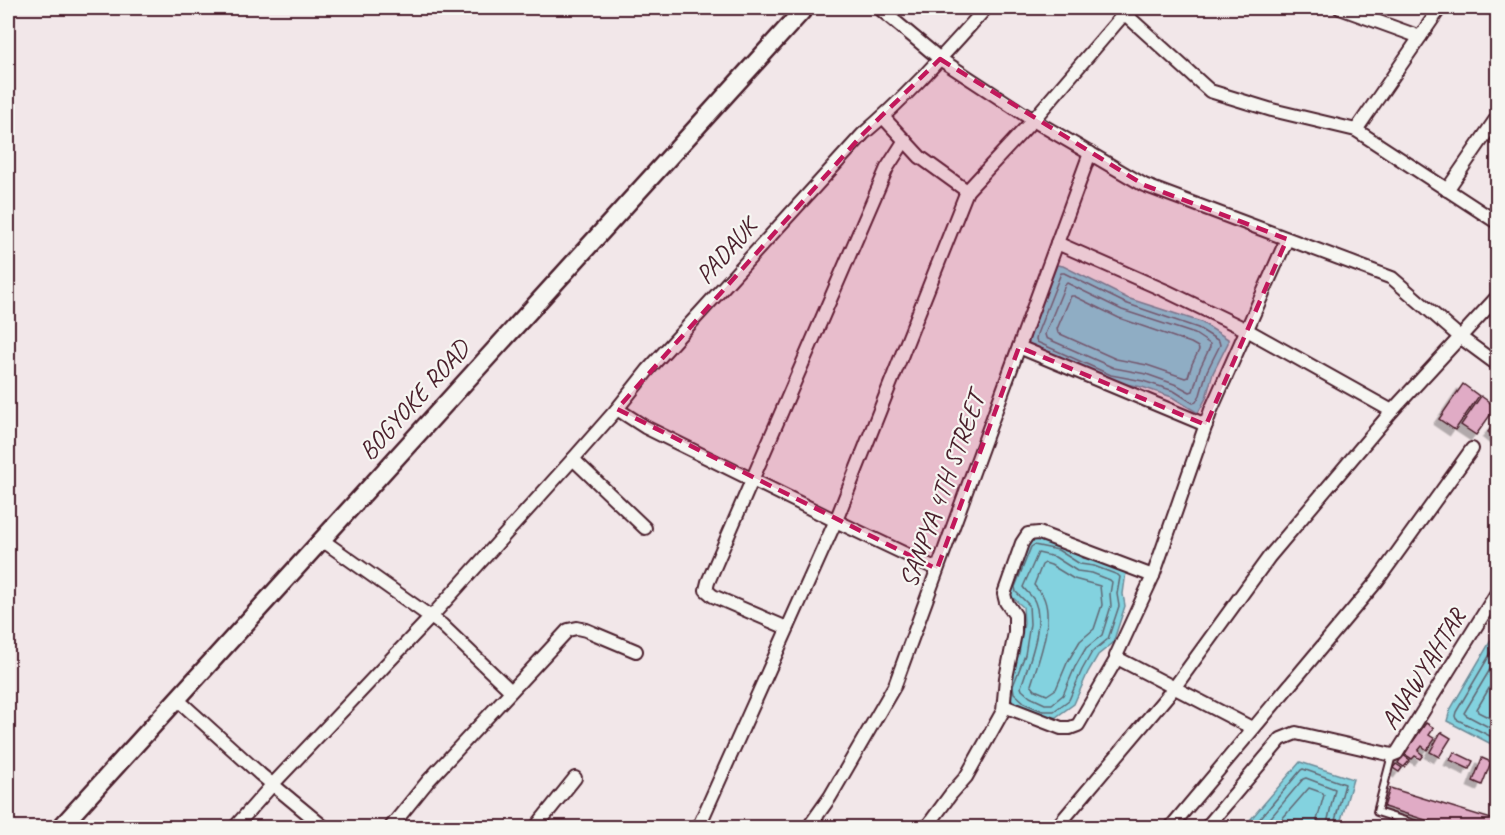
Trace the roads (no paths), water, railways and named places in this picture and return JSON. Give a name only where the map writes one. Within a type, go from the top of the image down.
[{"type":"street","name":"BOGYOKE ROAD","points":[[60,828],[805,8]]},
{"type":"street","points":[[879,8],[940,59],[1033,120],[1144,185],[1392,278],[1460,337],[1497,365]]},
{"type":"street","name":"PADAUK","points":[[234,828],[430,617],[573,459],[648,370],[847,151],[940,59],[986,8]]},
{"type":"street","points":[[1340,8],[1420,37]]},
{"type":"street","points":[[1356,130],[1440,8]]},
{"type":"street","points":[[698,828],[836,521],[967,191],[1033,120],[1126,10],[1210,91],[1272,110],[1356,130],[1497,223]]},
{"type":"street","points":[[1447,190],[1497,116]]},
{"type":"street","points":[[883,117],[920,157],[967,191]]},
{"type":"street","points":[[787,628],[713,596],[706,590],[887,168],[905,140]]},
{"type":"street","name":"SANPYA 4TH STREET","points":[[808,828],[830,797],[895,685],[1090,153]]},
{"type":"street","points":[[1004,706],[1061,728],[1078,725],[1117,658],[1153,576],[1206,424],[1287,239]]},
{"type":"street","points":[[1057,243],[1247,330],[1392,411]]},
{"type":"street","points":[[1056,828],[1174,688],[1269,557],[1392,411],[1497,296]]},
{"type":"street","points":[[1019,347],[1206,424]]},
{"type":"street","points":[[617,409],[645,427],[937,569]]},
{"type":"street","points":[[1170,828],[1377,581],[1472,449]]},
{"type":"street","points":[[573,459],[645,528]]},
{"type":"street","points":[[926,828],[966,777],[1004,706],[1006,678],[1015,633],[1015,615],[1006,602],[1004,594],[1022,543],[1028,534],[1039,533],[1153,576]]},
{"type":"street","points":[[322,540],[442,625],[511,692]]},
{"type":"street","name":"ANAWYAHTAR","points":[[1206,828],[1281,739],[1286,736],[1296,733],[1392,755],[1399,751],[1497,591]]},
{"type":"street","points":[[390,828],[428,781],[568,630],[577,627],[636,651]]},
{"type":"street","points":[[1117,658],[1252,728]]},
{"type":"street","points":[[177,699],[325,828]]},
{"type":"street","points":[[535,828],[575,778]]},
{"type":"lane","points":[[1392,755],[1377,812],[1427,828]]},
{"type":"water","points":[[1057,265],[1127,298],[1201,322],[1228,339],[1198,413],[1172,397],[1142,387],[1109,381],[1028,345]]},
{"type":"water","points":[[1032,539],[1061,544],[1082,558],[1095,560],[1126,572],[1123,594],[1125,606],[1113,643],[1098,655],[1074,704],[1056,717],[1042,718],[1023,709],[1009,697],[1007,685],[1019,654],[1024,623],[1023,607],[1010,595],[1009,586],[1026,542]]},
{"type":"water","points":[[1497,630],[1497,747],[1447,721],[1450,710]]},
{"type":"water","points":[[1300,762],[1353,779],[1339,827],[1244,827]]}]
